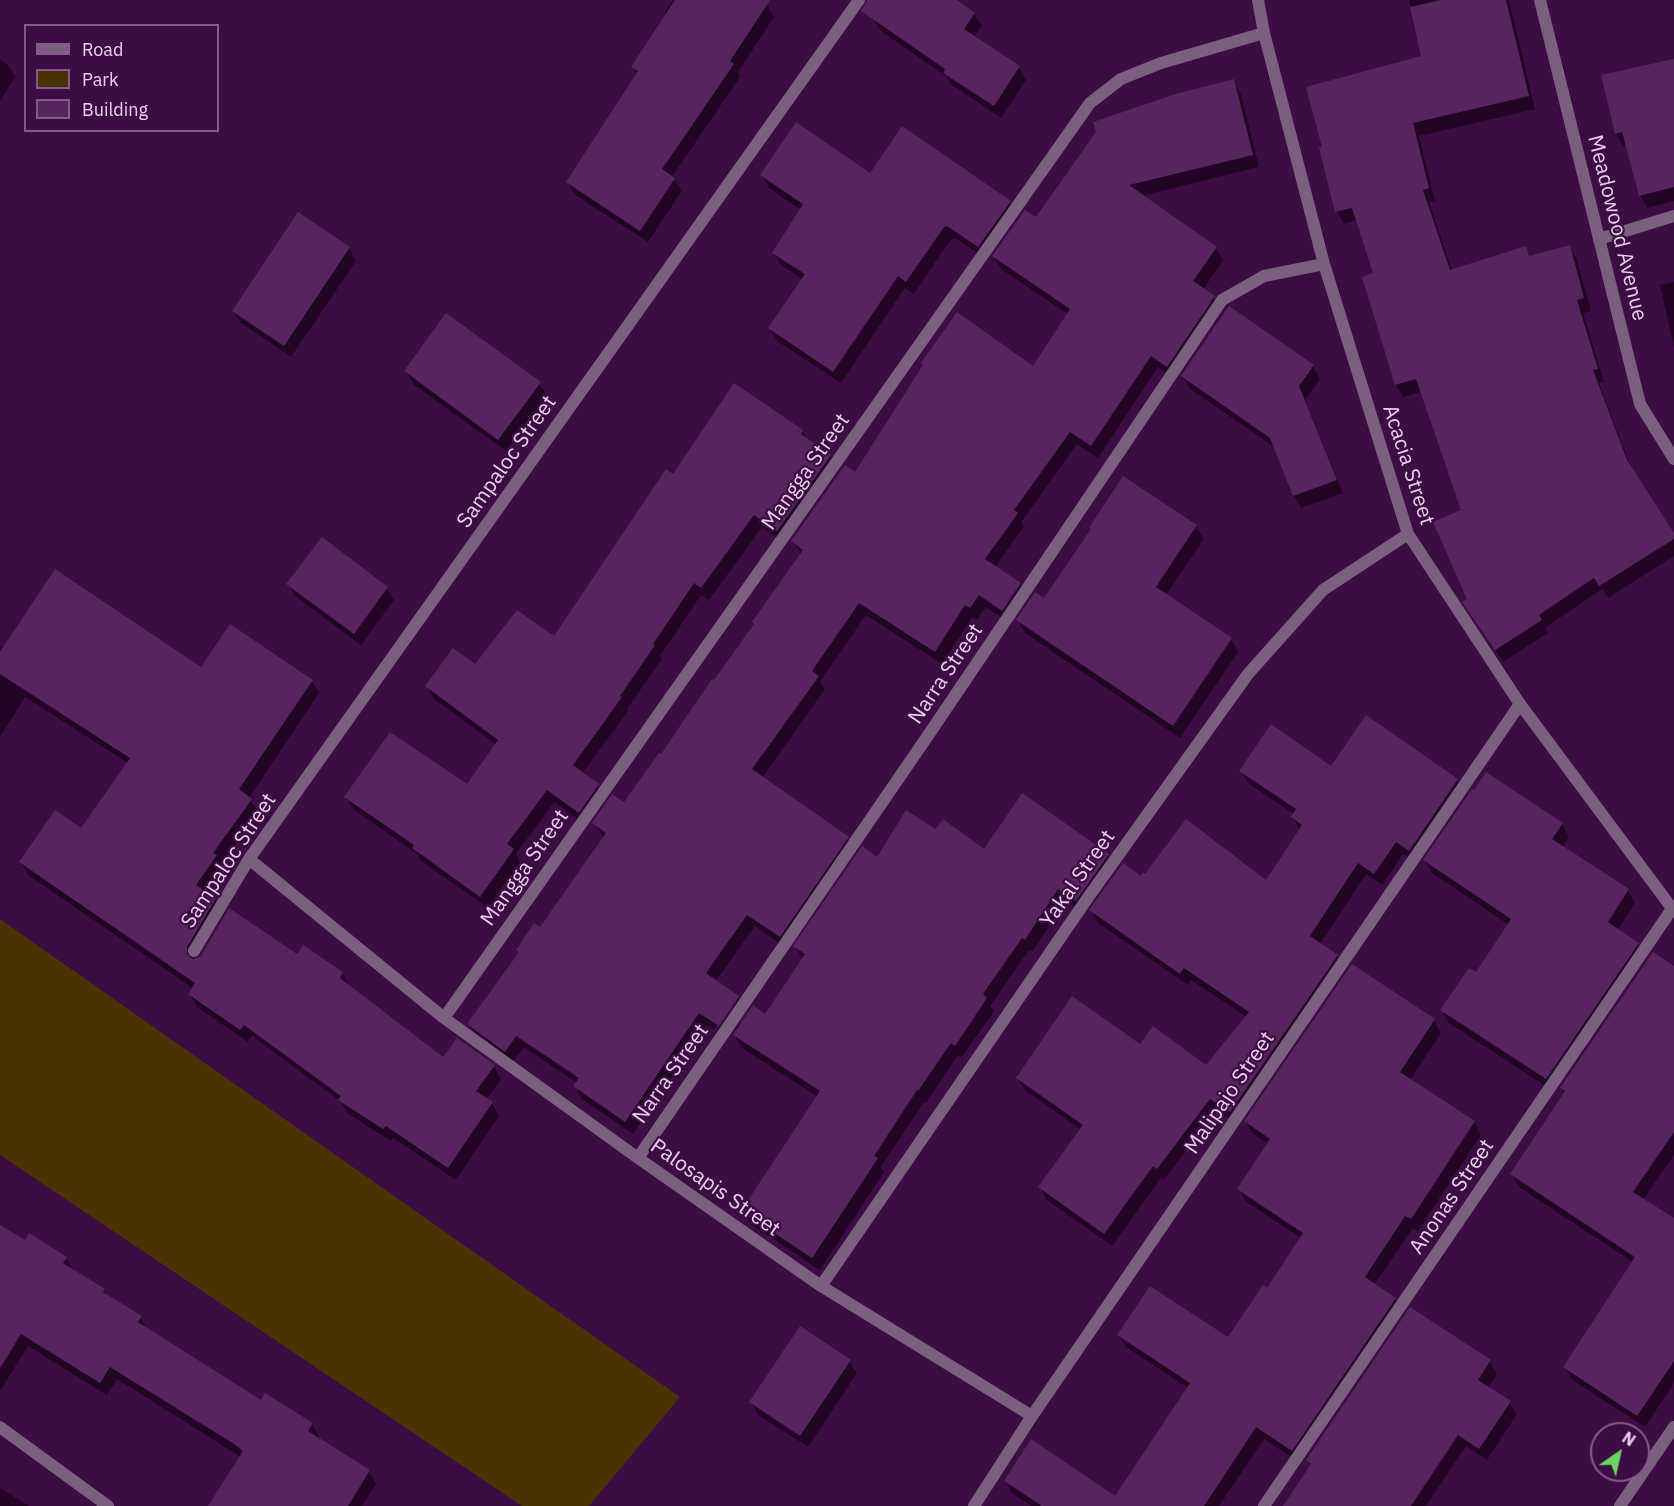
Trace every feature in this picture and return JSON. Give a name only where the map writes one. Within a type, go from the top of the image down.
[{"type":"street","name":"Sampaloc Street","points":[[194,951],[249,859],[859,0]]},
{"type":"street","name":"Acacia Street","points":[[1258,0],[1264,33],[1324,264],[1408,534],[1520,704],[1673,910]]},
{"type":"street","name":"Meadowood Avenue","points":[[1540,0],[1640,404],[1674,459]]},
{"type":"street","name":"Mangga Street","points":[[444,1018],[1090,103],[1121,79],[1161,63],[1264,33]]},
{"type":"street","points":[[1599,239],[1674,216]]},
{"type":"street","name":"Narra Street","points":[[638,1158],[927,737],[1222,300],[1264,276],[1324,264]]},
{"type":"street","name":"Yakal Street","points":[[821,1286],[1089,896],[1248,674],[1323,590],[1408,534]]},
{"type":"street","name":"Malipajo Street","points":[[974,1506],[1032,1416],[1520,704]]},
{"type":"street","name":"Palosapis Street","points":[[249,859],[444,1018],[638,1158],[821,1286],[1032,1416]]},
{"type":"street","name":"Anonas Street","points":[[1264,1506],[1673,910]]},
{"type":"street","points":[[0,1427],[108,1506]]},
{"type":"street","points":[[1620,1506],[1674,1427]]},
{"type":"green space","points":[[0,919],[680,1397],[589,1506],[522,1506],[0,1155]]},
{"type":"building","points":[[675,0],[770,0],[730,61],[734,64],[662,169],[675,178],[640,231],[566,182],[638,71],[631,67]]},
{"type":"building","points":[[867,0],[957,0],[975,13],[964,29],[1020,66],[994,106],[943,73],[945,69],[861,11]]},
{"type":"building","points":[[1441,0],[1506,0],[1529,96],[1413,123],[1429,188],[1423,190],[1450,270],[1526,246],[1529,256],[1570,245],[1584,298],[1577,300],[1598,369],[1593,370],[1627,460],[1674,533],[1674,539],[1599,586],[1594,578],[1539,615],[1542,620],[1495,650],[1462,602],[1467,599],[1433,522],[1461,510],[1416,379],[1395,385],[1362,277],[1373,273],[1352,208],[1335,212],[1319,147],[1322,147],[1306,87],[1421,56],[1410,7]]},
{"type":"building","points":[[1674,59],[1674,187],[1639,196],[1622,132],[1615,134],[1601,75]]},
{"type":"building","points":[[1234,79],[1253,155],[1129,185],[1217,247],[1193,281],[1215,296],[1167,367],[1151,356],[1091,446],[1070,432],[1014,510],[1018,513],[985,559],[1021,583],[1002,611],[979,595],[970,608],[965,605],[935,652],[859,603],[812,671],[819,676],[752,769],[849,837],[780,937],[747,915],[706,973],[739,996],[719,1026],[699,1013],[625,1122],[573,1086],[579,1078],[516,1036],[505,1052],[467,1024],[519,952],[516,950],[534,923],[540,927],[606,833],[592,823],[612,794],[624,802],[754,624],[752,622],[803,550],[791,541],[845,465],[855,472],[923,365],[921,363],[957,312],[1033,366],[1070,309],[992,256],[1025,210],[1036,217],[1096,132],[1093,122],[1179,93]]},
{"type":"building","points":[[796,122],[870,173],[902,126],[1011,201],[978,247],[947,226],[944,227],[906,282],[898,276],[833,372],[768,328],[805,274],[772,253],[803,204],[760,175]]},
{"type":"building","points":[[298,212],[350,247],[284,346],[232,311]]},
{"type":"building","points":[[1229,306],[1314,365],[1299,386],[1337,480],[1293,496],[1270,438],[1181,376]]},
{"type":"building","points":[[446,313],[541,382],[498,440],[404,371]]},
{"type":"building","points":[[734,383],[803,430],[801,434],[831,455],[777,531],[754,515],[701,588],[694,583],[620,696],[622,697],[573,765],[599,784],[579,813],[547,790],[507,844],[514,849],[480,897],[412,848],[414,845],[344,797],[390,732],[467,784],[498,740],[425,686],[453,648],[475,664],[517,610],[554,636],[666,469],[673,474]]},
{"type":"building","points":[[1123,476],[1197,525],[1156,587],[1232,638],[1173,726],[1016,620],[1035,592],[1044,598],[1091,529],[1089,528]]},
{"type":"building","points":[[322,537],[388,587],[354,634],[286,584]]},
{"type":"building","points":[[55,569],[201,667],[230,624],[313,680],[239,789],[252,799],[213,853],[217,855],[196,885],[216,898],[187,947],[187,954],[193,959],[201,956],[229,908],[297,954],[303,945],[343,972],[340,978],[443,1057],[457,1038],[495,1065],[476,1091],[493,1102],[448,1168],[386,1126],[383,1129],[338,1100],[341,1096],[244,1025],[240,1030],[188,994],[195,983],[19,862],[55,810],[81,828],[130,758],[0,674],[0,652]]},
{"type":"building","points":[[1366,715],[1458,779],[1409,851],[1396,842],[1374,874],[1358,863],[1310,936],[1338,955],[1230,1112],[1210,1099],[1157,1169],[1153,1166],[1104,1234],[1038,1187],[1083,1125],[1016,1078],[1072,996],[1140,1044],[1153,1026],[1206,1065],[1249,1012],[1184,968],[1180,974],[1089,910],[1123,863],[1141,876],[1143,872],[1145,874],[1186,819],[1266,880],[1302,825],[1291,817],[1296,809],[1239,771],[1271,724],[1331,766]]},
{"type":"building","points":[[1486,772],[1563,823],[1552,839],[1629,889],[1608,922],[1639,943],[1546,1079],[1440,1010],[1469,968],[1476,972],[1511,919],[1423,860]]},
{"type":"building","points":[[1022,793],[1109,854],[1076,901],[1058,889],[1025,940],[1022,938],[983,994],[987,998],[955,1046],[951,1043],[917,1090],[874,1156],[878,1158],[812,1258],[741,1211],[820,1091],[733,1035],[753,1005],[765,1014],[805,954],[793,946],[862,846],[877,857],[906,810],[935,829],[943,819],[984,849]]},
{"type":"building","points":[[1653,952],[1674,966],[1674,1132],[1633,1192],[1674,1218],[1674,1361],[1637,1416],[1563,1367],[1635,1257],[1510,1174],[1565,1091],[1560,1088]]},
{"type":"building","points":[[1352,964],[1435,1019],[1400,1072],[1475,1121],[1411,1219],[1405,1216],[1365,1277],[1396,1298],[1292,1451],[1256,1427],[1204,1506],[1042,1506],[1004,1481],[1031,1439],[1115,1496],[1190,1383],[1117,1335],[1150,1286],[1228,1337],[1263,1285],[1267,1288],[1303,1233],[1237,1189],[1270,1139],[1244,1121]]},
{"type":"building","points":[[0,1225],[25,1240],[29,1233],[67,1257],[63,1263],[105,1289],[103,1292],[142,1316],[138,1322],[261,1400],[265,1393],[313,1423],[308,1431],[370,1470],[348,1506],[208,1506],[243,1451],[234,1444],[110,1367],[100,1383],[21,1334],[0,1368]]},
{"type":"building","points":[[1410,1307],[1491,1360],[1478,1380],[1511,1401],[1479,1449],[1458,1435],[1411,1506],[1283,1506],[1311,1464],[1306,1460]]},
{"type":"building","points":[[800,1326],[851,1360],[800,1436],[749,1402]]}]
